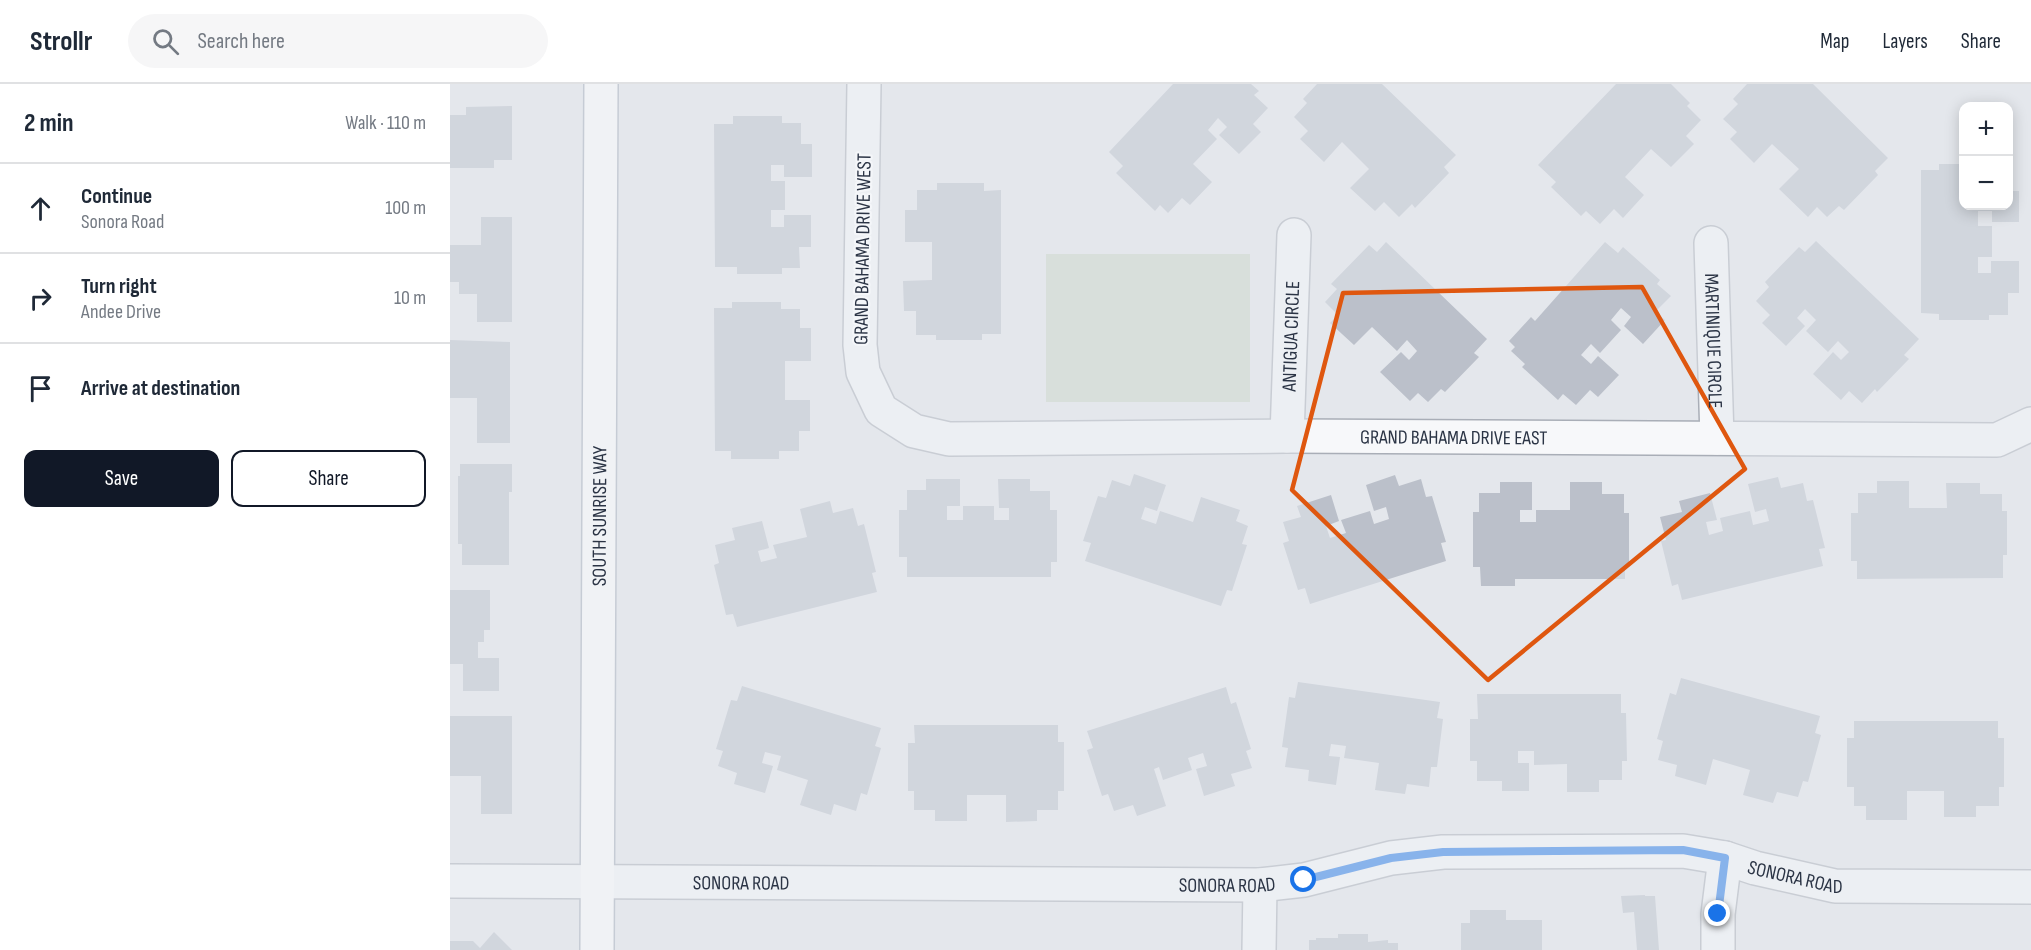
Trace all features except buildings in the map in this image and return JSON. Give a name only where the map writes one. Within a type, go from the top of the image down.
[{"type":"main road","name":"SOUTH SUNRISE WAY","points":[[597,950],[601,84]]},
{"type":"street","name":"GRAND BAHAMA DRIVE WEST","points":[[864,84],[860,345],[863,372],[881,410]]},
{"type":"street","name":"ANTIGUA CIRCLE","points":[[1287,436],[1293,235]]},
{"type":"street","name":"MARTINIQUE CIRCLE","points":[[1711,243],[1717,438]]},
{"type":"street","name":"GRAND BAHAMA DRIVE EAST","points":[[881,410],[915,431],[949,439],[1287,436],[1997,440],[2031,424]]},
{"type":"street","name":"SONORA ROAD","points":[[450,881],[1260,885],[1304,880],[1391,858],[1443,852],[1683,850],[1725,858],[1755,868],[1835,886],[2031,887]]},
{"type":"street","points":[[1718,950],[1718,914],[1725,858]]},
{"type":"street","points":[[1260,885],[1260,950]]},
{"type":"highlighted area","points":[[1642,287],[1745,469],[1488,680],[1292,490],[1343,293]]},
{"type":"green space","points":[[1046,254],[1250,254],[1250,402],[1046,402]]},
{"type":"route","points":[[1304,880],[1391,858],[1443,852],[1683,850],[1725,858],[1718,914]]}]
